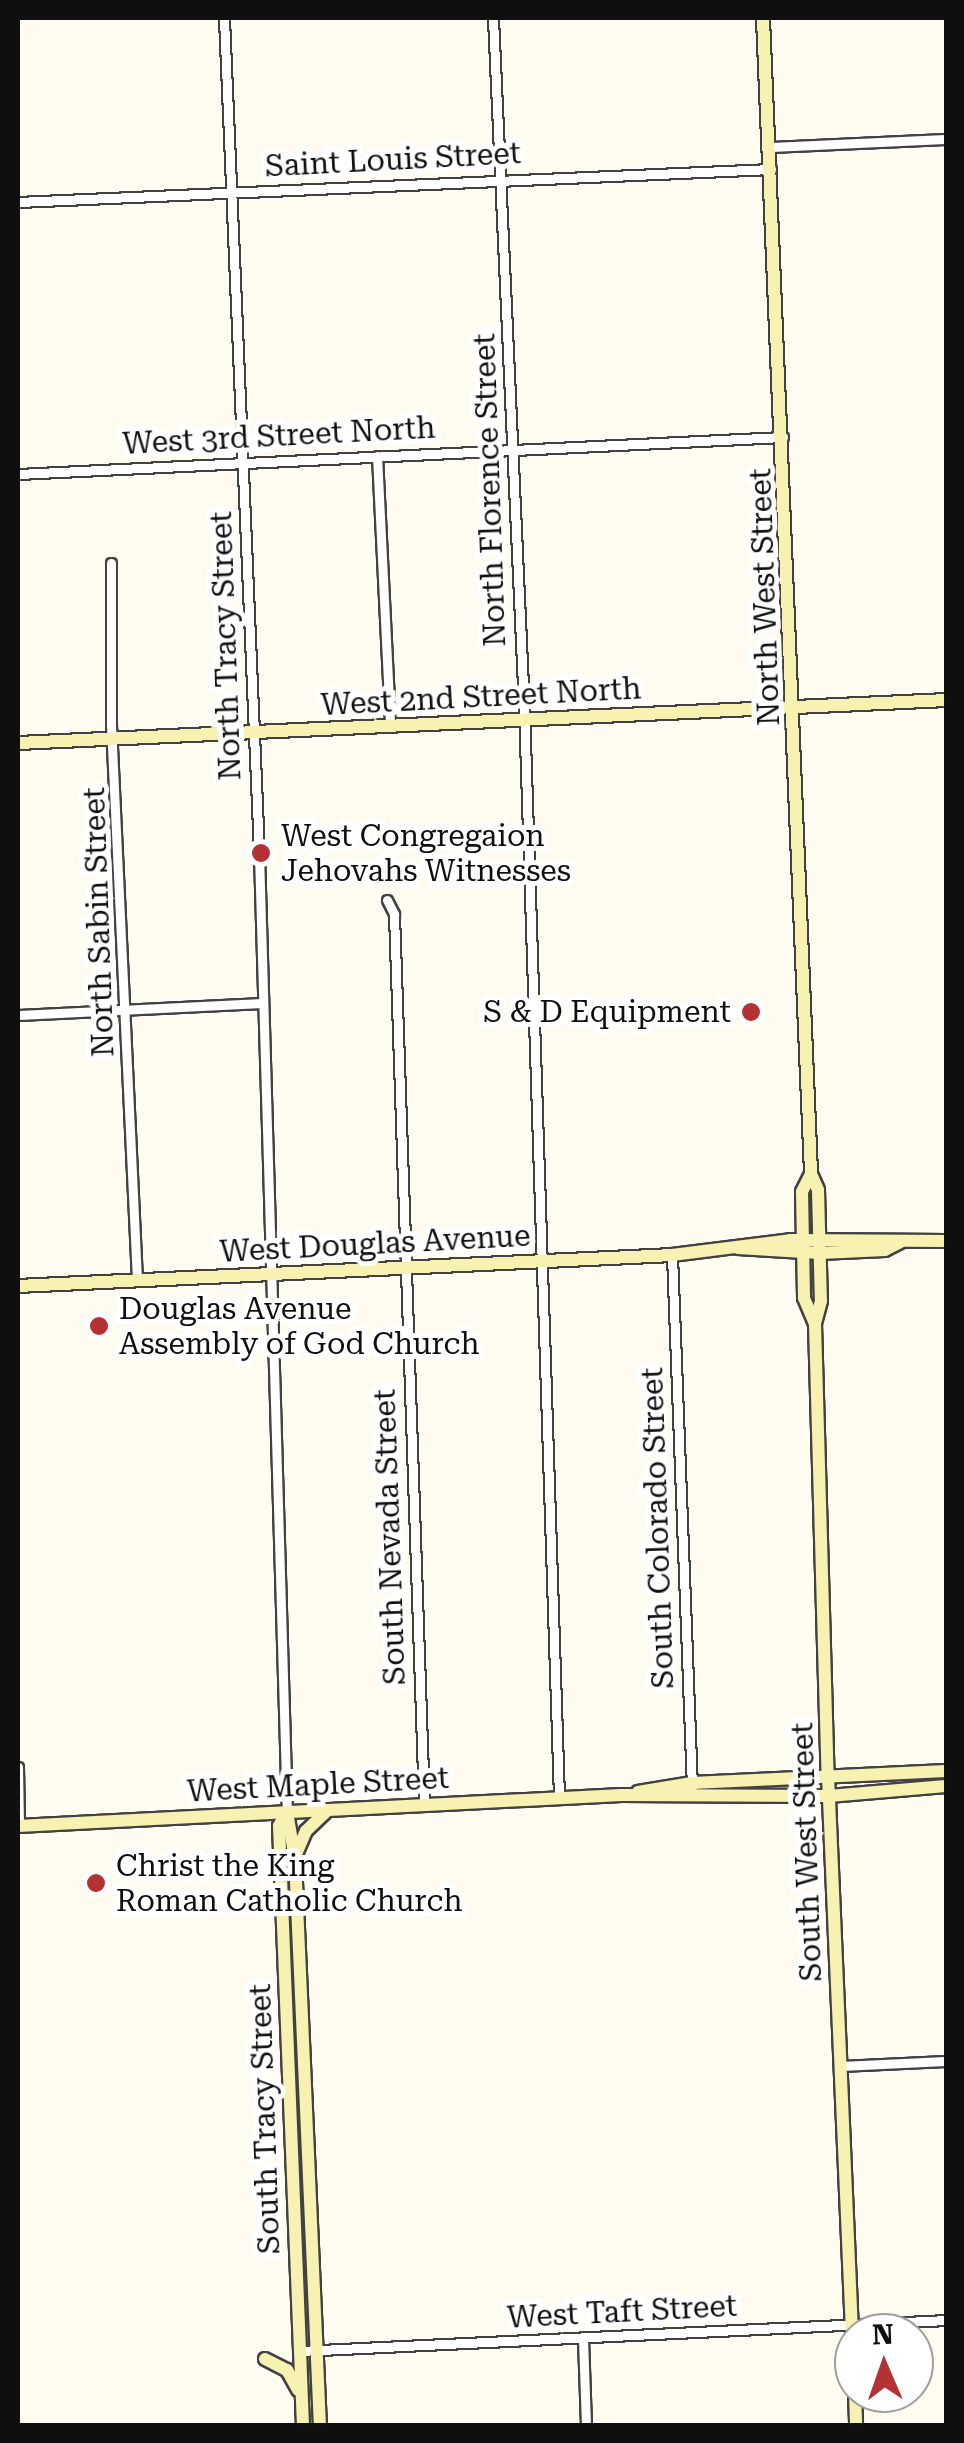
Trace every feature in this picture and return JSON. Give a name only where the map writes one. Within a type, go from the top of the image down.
[{"type":"street","name":"North Tracy Street","points":[[224,18],[244,462],[272,1274]]},
{"type":"street","name":"North Florence Street","points":[[493,18],[524,720],[558,1798]]},
{"type":"street","name":"North West Street","points":[[764,18],[811,1174],[820,1246]]},
{"type":"street","points":[[770,147],[946,140]]},
{"type":"street","name":"Saint Louis Street","points":[[18,202],[770,168]]},
{"type":"street","name":"West 3rd Street North","points":[[18,474],[783,437]]},
{"type":"street","points":[[377,456],[390,726]]},
{"type":"street","name":"North Sabin Street","points":[[110,563],[136,1280]]},
{"type":"street","name":"West 2nd Street North","points":[[18,744],[946,700]]},
{"type":"street","name":"South Nevada Street","points":[[387,900],[394,914],[424,1805]]},
{"type":"street","points":[[18,1016],[263,1003]]},
{"type":"street","name":"North West Street","points":[[804,1246],[802,1192],[811,1174]]},
{"type":"street","name":"West Douglas Avenue","points":[[18,1286],[946,1240]]},
{"type":"street","name":"South West Street","points":[[804,1246],[804,1298],[815,1324]]},
{"type":"street","name":"South West Street","points":[[820,1246],[815,1324],[828,1776],[851,2313]]},
{"type":"street","name":"South Colorado Street","points":[[672,1255],[693,1799]]},
{"type":"street","name":"South Tracy Street","points":[[272,1274],[287,1812],[295,1859],[320,2426]]},
{"type":"street","points":[[18,1766],[18,1826]]},
{"type":"street","name":"West Maple Street","points":[[621,1795],[692,1783],[946,1771]]},
{"type":"street","points":[[760,1780],[760,1798]]},
{"type":"street","name":"West Maple Street","points":[[18,1826],[621,1795],[760,1798],[946,1786]]},
{"type":"street","points":[[295,1859],[306,1831],[328,1810]]},
{"type":"street","name":"South Tracy Street","points":[[287,1812],[280,1826],[303,2426]]},
{"type":"street","points":[[840,2066],[946,2061]]},
{"type":"street","name":"West Taft Street","points":[[300,2351],[834,2326]]},
{"type":"street","points":[[582,2339],[586,2426]]},
{"type":"street","points":[[265,2359],[287,2370],[302,2395]]},
{"type":"place","name":"West Congregaion Jehovahs Witnesses","points":[[261,853]]},
{"type":"place","name":"S & D Equipment","points":[[751,1012]]},
{"type":"place","name":"Douglas Avenue Assembly of God Church","points":[[99,1326]]},
{"type":"place","name":"Christ the King Roman Catholic Church","points":[[96,1883]]}]
